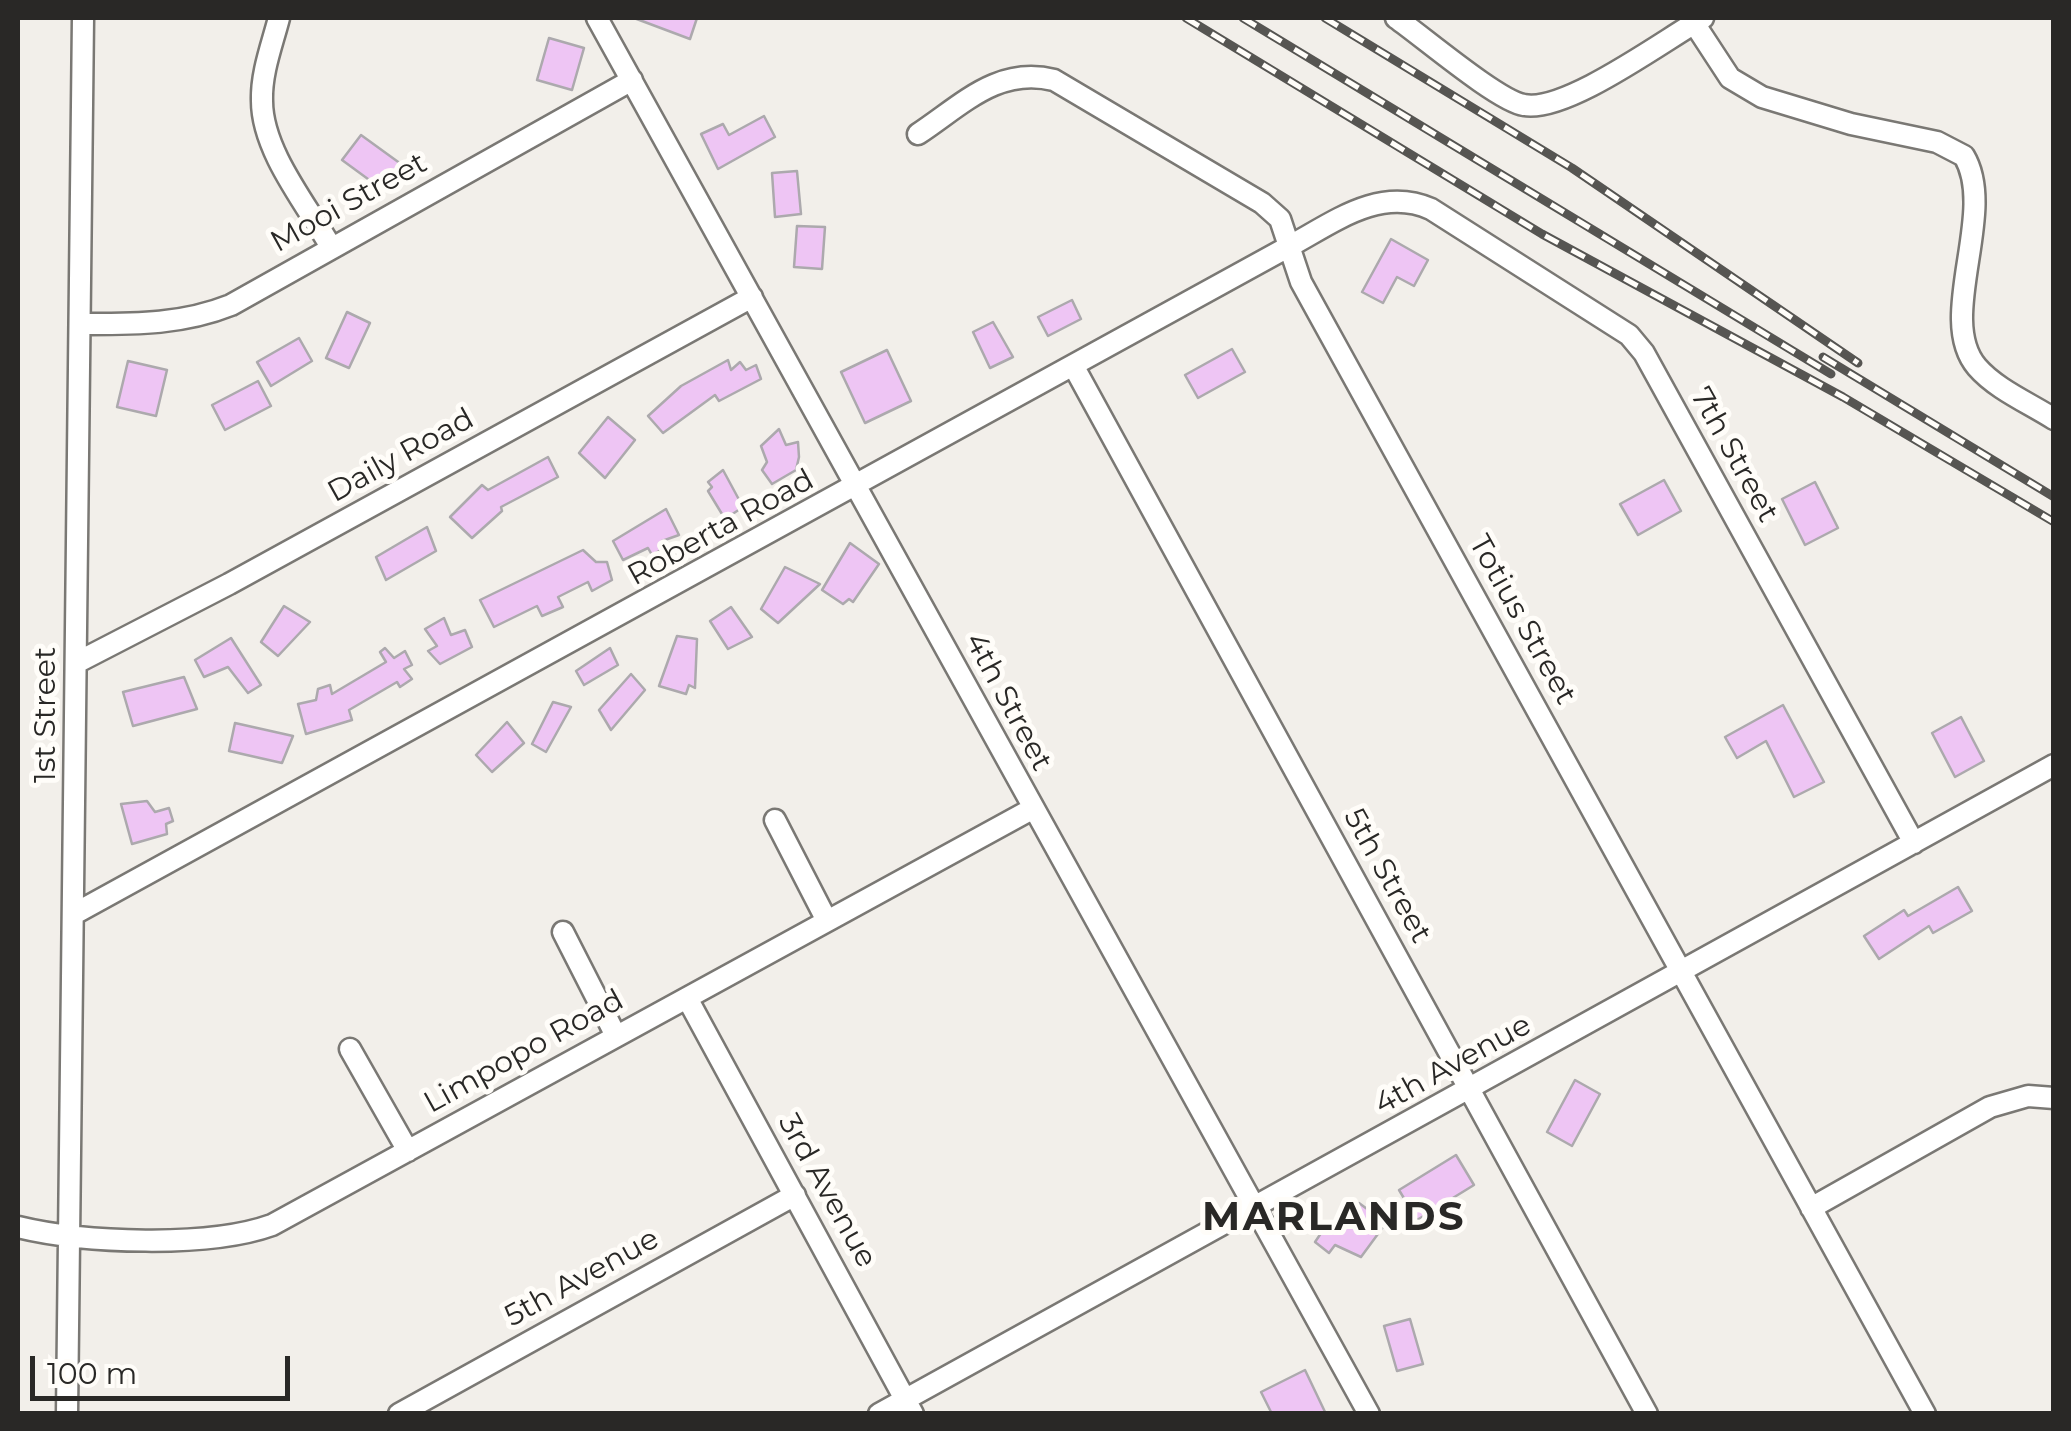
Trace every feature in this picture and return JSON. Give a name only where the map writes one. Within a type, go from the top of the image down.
[{"type":"street","name":"1st Street","points":[[67,1414],[83,18]]},
{"type":"street","points":[[279,18],[264,74],[262,117],[269,138],[331,247]]},
{"type":"street","name":"4th Street","points":[[597,18],[1368,1414]]},
{"type":"street","points":[[1396,18],[1507,98],[1530,106],[1558,102],[1698,20],[1730,78],[1762,97],[1850,124],[1937,142],[1964,156],[1975,184],[1963,327],[1971,359],[1986,375],[2054,418]]},
{"type":"street","name":"Totius Street","points":[[918,134],[999,80],[1018,74],[1054,80],[1272,210],[1300,282],[1925,1414]]},
{"type":"street","name":"Mooi Street","points":[[80,324],[167,323],[198,318],[231,304],[632,80]]},
{"type":"street","name":"Roberta Road","points":[[74,914],[1288,247],[1359,209],[1397,199]]},
{"type":"street","name":"7th Street","points":[[1397,199],[1431,209],[1630,335],[1644,353],[1914,844]]},
{"type":"street","name":"Daily Road","points":[[76,663],[230,584],[752,296]]},
{"type":"street","name":"5th Street","points":[[1074,367],[1647,1414]]},
{"type":"street","name":"4th Avenue","points":[[879,1414],[909,1406],[1253,1207],[1470,1091],[2054,765]]},
{"type":"street","name":"Limpopo Road","points":[[18,1227],[70,1236],[223,1239],[272,1225],[1032,809]]},
{"type":"street","points":[[775,820],[826,919]]},
{"type":"street","points":[[563,932],[616,1034]]},
{"type":"street","name":"3rd Avenue","points":[[686,998],[909,1406]]},
{"type":"street","points":[[350,1049],[408,1151]]},
{"type":"street","points":[[1812,1208],[1990,1107],[2028,1096],[2054,1098]]},
{"type":"street","name":"5th Avenue","points":[[399,1414],[795,1195]]},
{"type":"building","points":[[634,18],[697,18],[690,39]]},
{"type":"building","points":[[549,38],[584,48],[572,90],[537,80]]},
{"type":"building","points":[[764,116],[775,137],[718,169],[701,134],[723,124],[729,135]]},
{"type":"building","points":[[361,135],[401,164],[383,190],[342,160]]},
{"type":"building","points":[[797,171],[801,214],[775,217],[772,173]]},
{"type":"building","points":[[797,226],[825,227],[822,269],[794,267]]},
{"type":"building","points":[[1391,239],[1428,260],[1414,286],[1397,277],[1383,303],[1362,292]]},
{"type":"building","points":[[1072,300],[1081,319],[1048,336],[1038,317]]},
{"type":"building","points":[[347,312],[370,323],[349,368],[326,358]]},
{"type":"building","points":[[993,322],[1013,357],[990,368],[973,332]]},
{"type":"building","points":[[299,338],[312,361],[271,386],[257,362]]},
{"type":"building","points":[[1232,349],[1245,372],[1198,398],[1185,375]]},
{"type":"building","points":[[887,350],[911,401],[865,423],[841,372]]},
{"type":"building","points":[[728,360],[731,370],[740,362],[746,370],[756,365],[761,379],[719,401],[715,395],[663,433],[648,416],[681,386]]},
{"type":"building","points":[[128,361],[167,370],[156,416],[117,407]]},
{"type":"building","points":[[258,381],[271,406],[225,430],[212,405]]},
{"type":"building","points":[[608,417],[635,440],[605,478],[579,453]]},
{"type":"building","points":[[779,429],[786,445],[798,442],[799,457],[796,470],[772,484],[762,470],[767,462],[761,446]]},
{"type":"building","points":[[548,457],[558,477],[501,507],[502,511],[472,538],[450,517],[482,485],[488,490]]},
{"type":"building","points":[[723,470],[743,507],[725,519],[708,491],[712,487],[708,482]]},
{"type":"building","points":[[1664,480],[1681,511],[1638,535],[1620,504]]},
{"type":"building","points":[[1815,482],[1838,528],[1805,545],[1782,499]]},
{"type":"building","points":[[666,509],[679,535],[662,541],[666,547],[652,555],[648,548],[623,560],[613,541]]},
{"type":"building","points":[[427,527],[436,551],[386,580],[376,557]]},
{"type":"building","points":[[850,543],[879,564],[853,602],[849,599],[843,604],[822,590]]},
{"type":"building","points":[[583,550],[596,562],[607,562],[612,580],[592,591],[588,582],[558,597],[563,607],[542,616],[537,606],[494,627],[480,600]]},
{"type":"building","points":[[785,567],[820,584],[778,623],[761,609]]},
{"type":"building","points":[[284,606],[310,622],[278,656],[261,642]]},
{"type":"building","points":[[731,607],[752,637],[728,649],[710,621]]},
{"type":"building","points":[[444,618],[451,635],[465,630],[472,647],[440,664],[428,651],[437,646],[425,629]]},
{"type":"building","points":[[677,636],[697,639],[695,688],[689,685],[686,694],[659,686]]},
{"type":"building","points":[[231,638],[261,685],[248,693],[228,667],[204,677],[195,660]]},
{"type":"building","points":[[385,648],[394,658],[405,651],[412,665],[404,669],[412,679],[400,687],[397,682],[349,710],[352,720],[306,734],[298,704],[316,700],[318,689],[330,685],[332,694],[386,662],[380,652]]},
{"type":"building","points":[[610,648],[618,665],[584,685],[576,671]]},
{"type":"building","points":[[631,674],[645,690],[611,730],[599,710]]},
{"type":"building","points":[[184,677],[197,709],[133,726],[123,692]]},
{"type":"building","points":[[553,702],[571,707],[546,752],[532,744]]},
{"type":"building","points":[[1783,705],[1824,782],[1794,797],[1766,741],[1737,758],[1725,737]]},
{"type":"building","points":[[1961,717],[1984,761],[1955,777],[1932,733]]},
{"type":"building","points":[[507,722],[524,743],[492,772],[476,755]]},
{"type":"building","points":[[235,723],[293,736],[282,763],[229,751]]},
{"type":"building","points":[[147,801],[155,812],[169,808],[173,821],[166,824],[167,834],[132,844],[121,804]]},
{"type":"building","points":[[1958,887],[1972,911],[1933,933],[1929,926],[1879,959],[1864,936],[1904,910],[1908,916]]},
{"type":"building","points":[[1575,1080],[1600,1094],[1572,1146],[1547,1132]]},
{"type":"building","points":[[1456,1155],[1474,1185],[1417,1220],[1399,1190]]},
{"type":"building","points":[[1359,1203],[1386,1223],[1361,1257],[1335,1245],[1329,1253],[1315,1242],[1328,1223],[1340,1230]]},
{"type":"building","points":[[1410,1319],[1423,1364],[1397,1371],[1384,1326]]},
{"type":"building","points":[[1305,1370],[1326,1414],[1272,1414],[1261,1392]]},
{"type":"railway","points":[[1186,18],[1542,234],[1843,397],[2054,522]]},
{"type":"railway","points":[[1243,18],[1831,374]]},
{"type":"railway","points":[[1325,18],[1572,168],[1858,363]]},
{"type":"railway","points":[[1823,357],[2054,497]]},
{"type":"district","name":"MARLANDS","points":[[1334,1218]]}]
